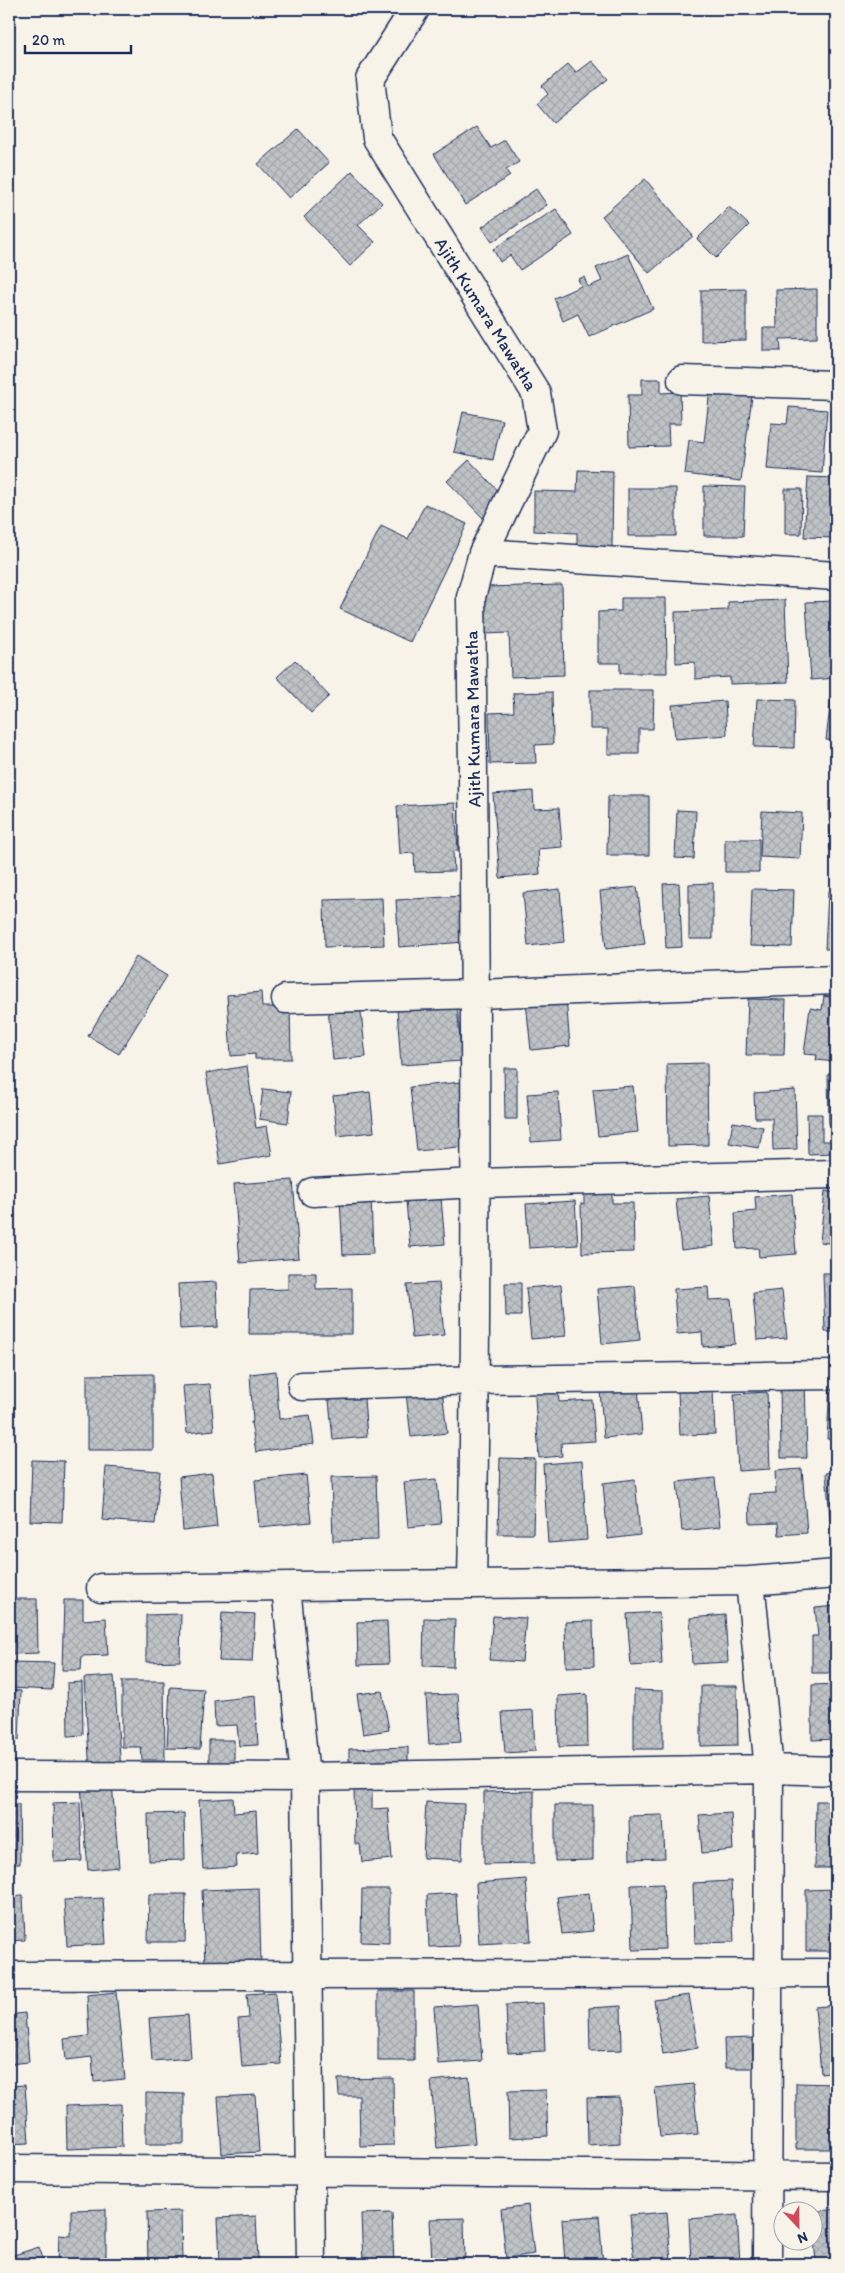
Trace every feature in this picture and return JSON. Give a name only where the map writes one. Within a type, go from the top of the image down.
[{"type":"street","name":"Ajith Kumara Mawatha","points":[[415,9],[370,79],[377,138],[536,393],[542,431],[483,553],[471,597],[476,994],[476,1380],[472,1583]]},
{"type":"street","points":[[682,380],[836,385]]},
{"type":"street","points":[[483,553],[836,576]]},
{"type":"street","points":[[286,998],[476,994],[836,980]]},
{"type":"street","points":[[312,1192],[475,1183],[836,1174]]},
{"type":"street","points":[[302,1386],[476,1380],[836,1375]]},
{"type":"street","points":[[101,1588],[750,1581],[836,1574]]},
{"type":"street","points":[[750,1581],[769,1770],[767,2264]]},
{"type":"street","points":[[286,1587],[305,1777],[311,2264]]},
{"type":"street","points":[[9,1776],[305,1777],[769,1770],[836,1772]]},
{"type":"street","points":[[9,1976],[836,1973]]},
{"type":"street","points":[[9,2169],[836,2176]]},
{"type":"building","points":[[592,61],[608,79],[553,123],[537,104],[548,94],[542,86],[568,64],[576,73]]},
{"type":"building","points":[[477,127],[491,148],[505,140],[519,162],[506,170],[510,176],[465,205],[434,154]]},
{"type":"building","points":[[298,129],[329,163],[289,198],[258,164]]},
{"type":"building","points":[[352,171],[382,203],[358,225],[375,242],[350,266],[304,217]]},
{"type":"building","points":[[645,179],[693,236],[649,273],[602,216]]},
{"type":"building","points":[[536,189],[547,205],[492,242],[482,227]]},
{"type":"building","points":[[833,191],[836,191],[836,266],[834,266]]},
{"type":"building","points":[[729,207],[749,225],[716,258],[697,239]]},
{"type":"building","points":[[556,209],[573,235],[520,270],[510,255],[500,262],[493,249]]},
{"type":"building","points":[[628,254],[653,309],[589,337],[578,314],[563,321],[554,298],[581,286],[578,279],[584,277],[588,287],[602,281],[596,268]]},
{"type":"building","points":[[746,289],[746,340],[701,341],[701,290]]},
{"type":"building","points":[[817,289],[817,338],[780,339],[781,351],[763,351],[763,328],[777,328],[776,290]]},
{"type":"building","points":[[642,379],[661,379],[661,393],[680,392],[681,424],[668,424],[669,446],[629,447],[628,395],[642,395]]},
{"type":"building","points":[[710,390],[752,396],[741,481],[685,474],[689,440],[704,442]]},
{"type":"building","points":[[789,407],[827,410],[822,473],[767,469],[771,423],[787,424]]},
{"type":"building","points":[[463,412],[502,420],[493,460],[454,452]]},
{"type":"building","points":[[469,460],[505,498],[484,519],[447,481]]},
{"type":"building","points":[[578,470],[613,471],[612,547],[577,546],[577,533],[534,531],[534,491],[577,492]]},
{"type":"building","points":[[808,477],[836,478],[835,538],[804,537]]},
{"type":"building","points":[[704,486],[745,487],[743,536],[704,536]]},
{"type":"building","points":[[628,488],[676,488],[676,536],[628,536]]},
{"type":"building","points":[[785,489],[802,489],[801,534],[785,534]]},
{"type":"building","points":[[425,504],[467,524],[410,642],[340,609],[381,526],[408,539]]},
{"type":"building","points":[[562,585],[564,675],[511,677],[509,633],[485,634],[484,587]]},
{"type":"building","points":[[621,598],[666,598],[667,673],[620,673],[620,663],[598,663],[598,612],[621,611]]},
{"type":"building","points":[[785,600],[788,682],[730,684],[730,677],[695,679],[695,662],[676,663],[675,612],[728,610],[728,602]]},
{"type":"building","points":[[836,601],[836,678],[811,680],[806,602]]},
{"type":"building","points":[[295,660],[329,696],[311,713],[277,677]]},
{"type":"building","points":[[590,690],[654,690],[653,729],[639,729],[639,754],[608,754],[608,729],[590,729]]},
{"type":"building","points":[[552,692],[553,744],[535,745],[536,763],[490,764],[489,713],[514,712],[513,693]]},
{"type":"building","points":[[757,699],[795,700],[794,748],[754,747]]},
{"type":"building","points":[[831,699],[836,700],[836,741],[826,740]]},
{"type":"building","points":[[725,701],[727,735],[675,739],[672,705]]},
{"type":"building","points":[[533,791],[534,809],[559,808],[562,847],[538,849],[540,874],[500,878],[493,794]]},
{"type":"building","points":[[608,796],[649,796],[649,855],[607,855]]},
{"type":"building","points":[[829,801],[836,801],[836,850],[830,850]]},
{"type":"building","points":[[455,803],[458,851],[453,851],[454,871],[415,872],[414,853],[400,854],[397,806]]},
{"type":"building","points":[[677,810],[696,811],[694,859],[675,858]]},
{"type":"building","points":[[762,811],[802,813],[800,859],[760,857]]},
{"type":"building","points":[[725,839],[759,839],[759,872],[725,872]]},
{"type":"building","points":[[679,883],[682,947],[666,948],[663,884]]},
{"type":"building","points":[[713,883],[713,939],[689,939],[689,884]]},
{"type":"building","points":[[637,887],[645,944],[606,949],[600,891]]},
{"type":"building","points":[[560,889],[564,942],[528,946],[523,893]]},
{"type":"building","points":[[752,889],[794,890],[792,947],[750,946]]},
{"type":"building","points":[[828,892],[836,893],[836,949],[825,949]]},
{"type":"building","points":[[462,896],[465,942],[399,947],[396,900]]},
{"type":"building","points":[[382,898],[384,945],[325,947],[324,900]]},
{"type":"building","points":[[136,957],[167,976],[119,1054],[88,1036]]},
{"type":"building","points":[[261,992],[262,1007],[290,1007],[291,1059],[255,1059],[255,1054],[231,1056],[227,995]]},
{"type":"building","points":[[824,996],[836,998],[835,1062],[816,1060],[817,1055],[804,1054],[810,1008],[822,1010]]},
{"type":"building","points":[[566,998],[570,1046],[531,1050],[526,1002]]},
{"type":"building","points":[[748,999],[786,1000],[784,1055],[746,1055]]},
{"type":"building","points":[[360,1004],[366,1057],[333,1060],[328,1008]]},
{"type":"building","points":[[457,1005],[462,1061],[401,1065],[397,1009]]},
{"type":"building","points":[[707,1063],[708,1145],[668,1146],[667,1064]]},
{"type":"building","points":[[247,1066],[256,1128],[267,1126],[272,1155],[220,1164],[206,1073]]},
{"type":"building","points":[[504,1068],[517,1068],[517,1119],[505,1119]]},
{"type":"building","points":[[836,1073],[836,1124],[829,1124],[828,1074]]},
{"type":"building","points":[[462,1082],[469,1146],[417,1151],[410,1087]]},
{"type":"building","points":[[633,1086],[638,1132],[598,1136],[593,1089]]},
{"type":"building","points":[[263,1089],[291,1092],[288,1123],[259,1119]]},
{"type":"building","points":[[795,1090],[797,1149],[773,1150],[772,1118],[755,1118],[754,1093]]},
{"type":"building","points":[[370,1092],[374,1132],[337,1136],[333,1096]]},
{"type":"building","points":[[558,1092],[561,1140],[531,1142],[527,1094]]},
{"type":"building","points":[[807,1114],[822,1114],[822,1141],[834,1141],[834,1153],[808,1154]]},
{"type":"building","points":[[733,1122],[763,1127],[759,1148],[729,1143]]},
{"type":"building","points":[[293,1180],[299,1258],[240,1263],[234,1184]]},
{"type":"building","points":[[584,1187],[612,1187],[612,1203],[633,1203],[634,1252],[582,1253],[581,1203],[584,1204]]},
{"type":"building","points":[[825,1191],[836,1193],[836,1244],[820,1242]]},
{"type":"building","points":[[792,1194],[796,1254],[759,1257],[758,1248],[737,1249],[735,1213],[756,1211],[755,1197]]},
{"type":"building","points":[[371,1196],[373,1254],[343,1255],[340,1198]]},
{"type":"building","points":[[709,1196],[714,1246],[681,1250],[676,1199]]},
{"type":"building","points":[[441,1198],[445,1244],[410,1247],[406,1201]]},
{"type":"building","points":[[575,1201],[578,1245],[529,1248],[526,1204]]},
{"type":"building","points":[[288,1273],[316,1273],[316,1289],[352,1288],[352,1334],[249,1334],[250,1290],[288,1289]]},
{"type":"building","points":[[823,1273],[836,1273],[836,1332],[825,1332]]},
{"type":"building","points":[[216,1282],[218,1327],[180,1329],[178,1284]]},
{"type":"building","points":[[439,1283],[444,1335],[412,1338],[407,1285]]},
{"type":"building","points":[[505,1283],[521,1283],[521,1316],[506,1316]]},
{"type":"building","points":[[561,1285],[566,1336],[531,1339],[526,1288]]},
{"type":"building","points":[[635,1286],[640,1340],[602,1344],[597,1289]]},
{"type":"building","points":[[708,1287],[709,1300],[731,1299],[735,1344],[703,1347],[702,1332],[677,1334],[674,1289]]},
{"type":"building","points":[[782,1290],[787,1338],[757,1340],[753,1293]]},
{"type":"building","points":[[276,1371],[279,1419],[310,1415],[314,1444],[256,1452],[251,1422],[253,1422],[250,1374]]},
{"type":"building","points":[[153,1374],[153,1450],[87,1450],[87,1375]]},
{"type":"building","points":[[557,1380],[559,1402],[592,1400],[595,1441],[561,1443],[562,1456],[539,1458],[534,1382]]},
{"type":"building","points":[[805,1380],[807,1458],[781,1458],[780,1381]]},
{"type":"building","points":[[210,1384],[214,1430],[187,1433],[183,1386]]},
{"type":"building","points":[[830,1385],[836,1385],[836,1440],[827,1439]]},
{"type":"building","points":[[363,1386],[367,1437],[333,1440],[328,1390]]},
{"type":"building","points":[[638,1387],[642,1434],[604,1438],[600,1391]]},
{"type":"building","points":[[442,1389],[447,1433],[411,1437],[406,1393]]},
{"type":"building","points":[[713,1390],[715,1434],[680,1435],[678,1391]]},
{"type":"building","points":[[767,1392],[770,1469],[738,1471],[734,1394]]},
{"type":"building","points":[[500,1458],[535,1459],[533,1534],[498,1534]]},
{"type":"building","points":[[32,1460],[64,1461],[62,1522],[30,1521]]},
{"type":"building","points":[[582,1461],[587,1540],[548,1543],[543,1464]]},
{"type":"building","points":[[106,1467],[160,1471],[155,1524],[102,1520]]},
{"type":"building","points":[[802,1469],[807,1533],[779,1535],[778,1523],[750,1524],[749,1494],[776,1493],[775,1471]]},
{"type":"building","points":[[836,1472],[836,1528],[831,1529],[826,1473]]},
{"type":"building","points":[[212,1473],[217,1527],[183,1531],[179,1477]]},
{"type":"building","points":[[306,1475],[311,1522],[259,1527],[255,1480]]},
{"type":"building","points":[[376,1476],[378,1540],[333,1541],[331,1477]]},
{"type":"building","points":[[715,1478],[720,1527],[682,1531],[677,1482]]},
{"type":"building","points":[[437,1479],[441,1524],[408,1527],[404,1482]]},
{"type":"building","points":[[635,1479],[640,1535],[608,1539],[603,1483]]},
{"type":"building","points":[[12,1599],[37,1599],[38,1653],[13,1654]]},
{"type":"building","points":[[64,1600],[83,1600],[83,1620],[106,1618],[108,1655],[82,1656],[81,1670],[62,1670]]},
{"type":"building","points":[[836,1606],[836,1673],[812,1673],[812,1636],[818,1636],[815,1608]]},
{"type":"building","points":[[222,1612],[255,1614],[252,1662],[219,1661]]},
{"type":"building","points":[[659,1612],[662,1664],[631,1666],[627,1614]]},
{"type":"building","points":[[181,1614],[180,1661],[146,1662],[146,1615]]},
{"type":"building","points":[[725,1615],[728,1662],[692,1664],[690,1618]]},
{"type":"building","points":[[493,1616],[526,1618],[522,1662],[489,1660]]},
{"type":"building","points":[[424,1618],[455,1619],[453,1667],[423,1666]]},
{"type":"building","points":[[387,1621],[389,1664],[358,1665],[357,1622]]},
{"type":"building","points":[[593,1621],[594,1666],[566,1667],[565,1622]]},
{"type":"building","points":[[9,1662],[54,1663],[52,1690],[9,1688]]},
{"type":"building","points":[[114,1676],[121,1770],[90,1772],[84,1678]]},
{"type":"building","points":[[122,1681],[164,1681],[165,1760],[142,1760],[141,1747],[122,1747]]},
{"type":"building","points":[[82,1682],[83,1735],[68,1736],[67,1683]]},
{"type":"building","points":[[836,1684],[836,1739],[812,1740],[812,1685]]},
{"type":"building","points":[[701,1686],[737,1686],[738,1745],[701,1746]]},
{"type":"building","points":[[170,1687],[204,1689],[200,1749],[167,1748]]},
{"type":"building","points":[[9,1690],[21,1691],[19,1740],[9,1740]]},
{"type":"building","points":[[634,1690],[663,1691],[663,1749],[634,1749]]},
{"type":"building","points":[[382,1691],[389,1730],[363,1734],[357,1694]]},
{"type":"building","points":[[458,1694],[461,1742],[429,1744],[426,1695]]},
{"type":"building","points":[[587,1694],[588,1746],[559,1747],[558,1696]]},
{"type":"building","points":[[255,1696],[258,1745],[239,1746],[237,1725],[215,1726],[214,1701]]},
{"type":"building","points":[[533,1710],[535,1751],[505,1753],[502,1712]]},
{"type":"building","points":[[209,1740],[234,1740],[234,1771],[209,1771]]},
{"type":"building","points":[[408,1747],[408,1768],[349,1770],[349,1749]]},
{"type":"building","points":[[112,1783],[119,1867],[88,1870],[81,1786]]},
{"type":"building","points":[[354,1786],[372,1786],[372,1809],[388,1808],[392,1859],[362,1862],[360,1844],[355,1844]]},
{"type":"building","points":[[534,1791],[534,1863],[484,1864],[484,1792]]},
{"type":"building","points":[[233,1798],[234,1813],[256,1811],[258,1853],[236,1855],[237,1867],[203,1869],[199,1800]]},
{"type":"building","points":[[816,1801],[836,1801],[836,1868],[815,1868]]},
{"type":"building","points":[[80,1802],[82,1861],[54,1862],[53,1803]]},
{"type":"building","points":[[426,1802],[464,1804],[462,1860],[423,1858]]},
{"type":"building","points":[[9,1804],[19,1804],[20,1864],[9,1864]]},
{"type":"building","points":[[555,1805],[593,1805],[593,1860],[555,1861]]},
{"type":"building","points":[[184,1813],[185,1860],[149,1861],[148,1814]]},
{"type":"building","points":[[731,1813],[733,1850],[702,1853],[699,1815]]},
{"type":"building","points":[[663,1815],[665,1858],[630,1859],[629,1816]]},
{"type":"building","points":[[526,1879],[531,1941],[479,1944],[476,1883]]},
{"type":"building","points":[[731,1881],[734,1942],[695,1943],[693,1883]]},
{"type":"building","points":[[663,1884],[665,1949],[633,1950],[631,1885]]},
{"type":"building","points":[[259,1888],[261,1964],[205,1966],[202,1890]]},
{"type":"building","points":[[362,1889],[389,1889],[389,1943],[361,1942]]},
{"type":"building","points":[[836,1889],[836,1951],[806,1951],[806,1890]]},
{"type":"building","points":[[456,1893],[459,1946],[429,1947],[427,1895]]},
{"type":"building","points":[[589,1893],[593,1931],[562,1934],[557,1897]]},
{"type":"building","points":[[149,1894],[186,1894],[185,1942],[148,1942]]},
{"type":"building","points":[[23,1895],[25,1940],[9,1941],[9,1896]]},
{"type":"building","points":[[103,1898],[106,1944],[67,1946],[64,1900]]},
{"type":"building","points":[[378,1991],[414,1991],[414,2061],[378,2061]]},
{"type":"building","points":[[116,1992],[125,2079],[94,2082],[92,2057],[66,2060],[64,2039],[89,2036],[87,1995]]},
{"type":"building","points":[[275,1992],[281,2064],[242,2067],[238,2019],[249,2018],[247,1994]]},
{"type":"building","points":[[689,1995],[698,2048],[663,2054],[654,2000]]},
{"type":"building","points":[[543,2003],[545,2051],[508,2053],[506,2005]]},
{"type":"building","points":[[478,2004],[482,2061],[438,2064],[434,2007]]},
{"type":"building","points":[[836,2005],[836,2071],[821,2073],[815,2007]]},
{"type":"building","points":[[621,2006],[622,2050],[590,2051],[589,2008]]},
{"type":"building","points":[[25,2013],[29,2062],[9,2064],[9,2015]]},
{"type":"building","points":[[188,2015],[191,2058],[152,2061],[149,2018]]},
{"type":"building","points":[[752,2038],[753,2068],[725,2068],[724,2039]]},
{"type":"building","points":[[469,2077],[475,2144],[437,2148],[431,2081]]},
{"type":"building","points":[[393,2078],[394,2145],[360,2146],[359,2096],[339,2096],[338,2079]]},
{"type":"building","points":[[796,2083],[836,2084],[836,2149],[796,2149]]},
{"type":"building","points":[[693,2084],[698,2134],[660,2137],[655,2088]]},
{"type":"building","points":[[25,2085],[29,2143],[9,2144],[9,2086]]},
{"type":"building","points":[[546,2090],[548,2136],[509,2138],[508,2091]]},
{"type":"building","points":[[146,2093],[184,2094],[184,2144],[146,2144]]},
{"type":"building","points":[[255,2095],[259,2152],[222,2154],[218,2097]]},
{"type":"building","points":[[619,2097],[620,2143],[588,2145],[587,2098]]},
{"type":"building","points":[[121,2104],[122,2147],[67,2149],[66,2106]]},
{"type":"building","points":[[528,2205],[534,2254],[506,2258],[501,2209]]},
{"type":"building","points":[[106,2209],[106,2262],[58,2264],[59,2235],[71,2236],[71,2210]]},
{"type":"building","points":[[836,2209],[836,2263],[816,2264],[815,2250],[822,2250],[822,2211]]},
{"type":"building","points":[[181,2211],[182,2263],[148,2264],[147,2212]]},
{"type":"building","points":[[667,2212],[671,2261],[634,2264],[630,2215]]},
{"type":"building","points":[[392,2213],[394,2264],[363,2264],[361,2214]]},
{"type":"building","points":[[737,2215],[740,2264],[691,2264],[689,2219]]},
{"type":"building","points":[[256,2216],[258,2260],[220,2262],[218,2218]]},
{"type":"building","points":[[599,2216],[603,2264],[565,2264],[562,2219]]},
{"type":"building","points":[[464,2218],[465,2264],[432,2264],[430,2219]]},
{"type":"building","points":[[39,2247],[45,2264],[13,2264],[11,2256]]}]
